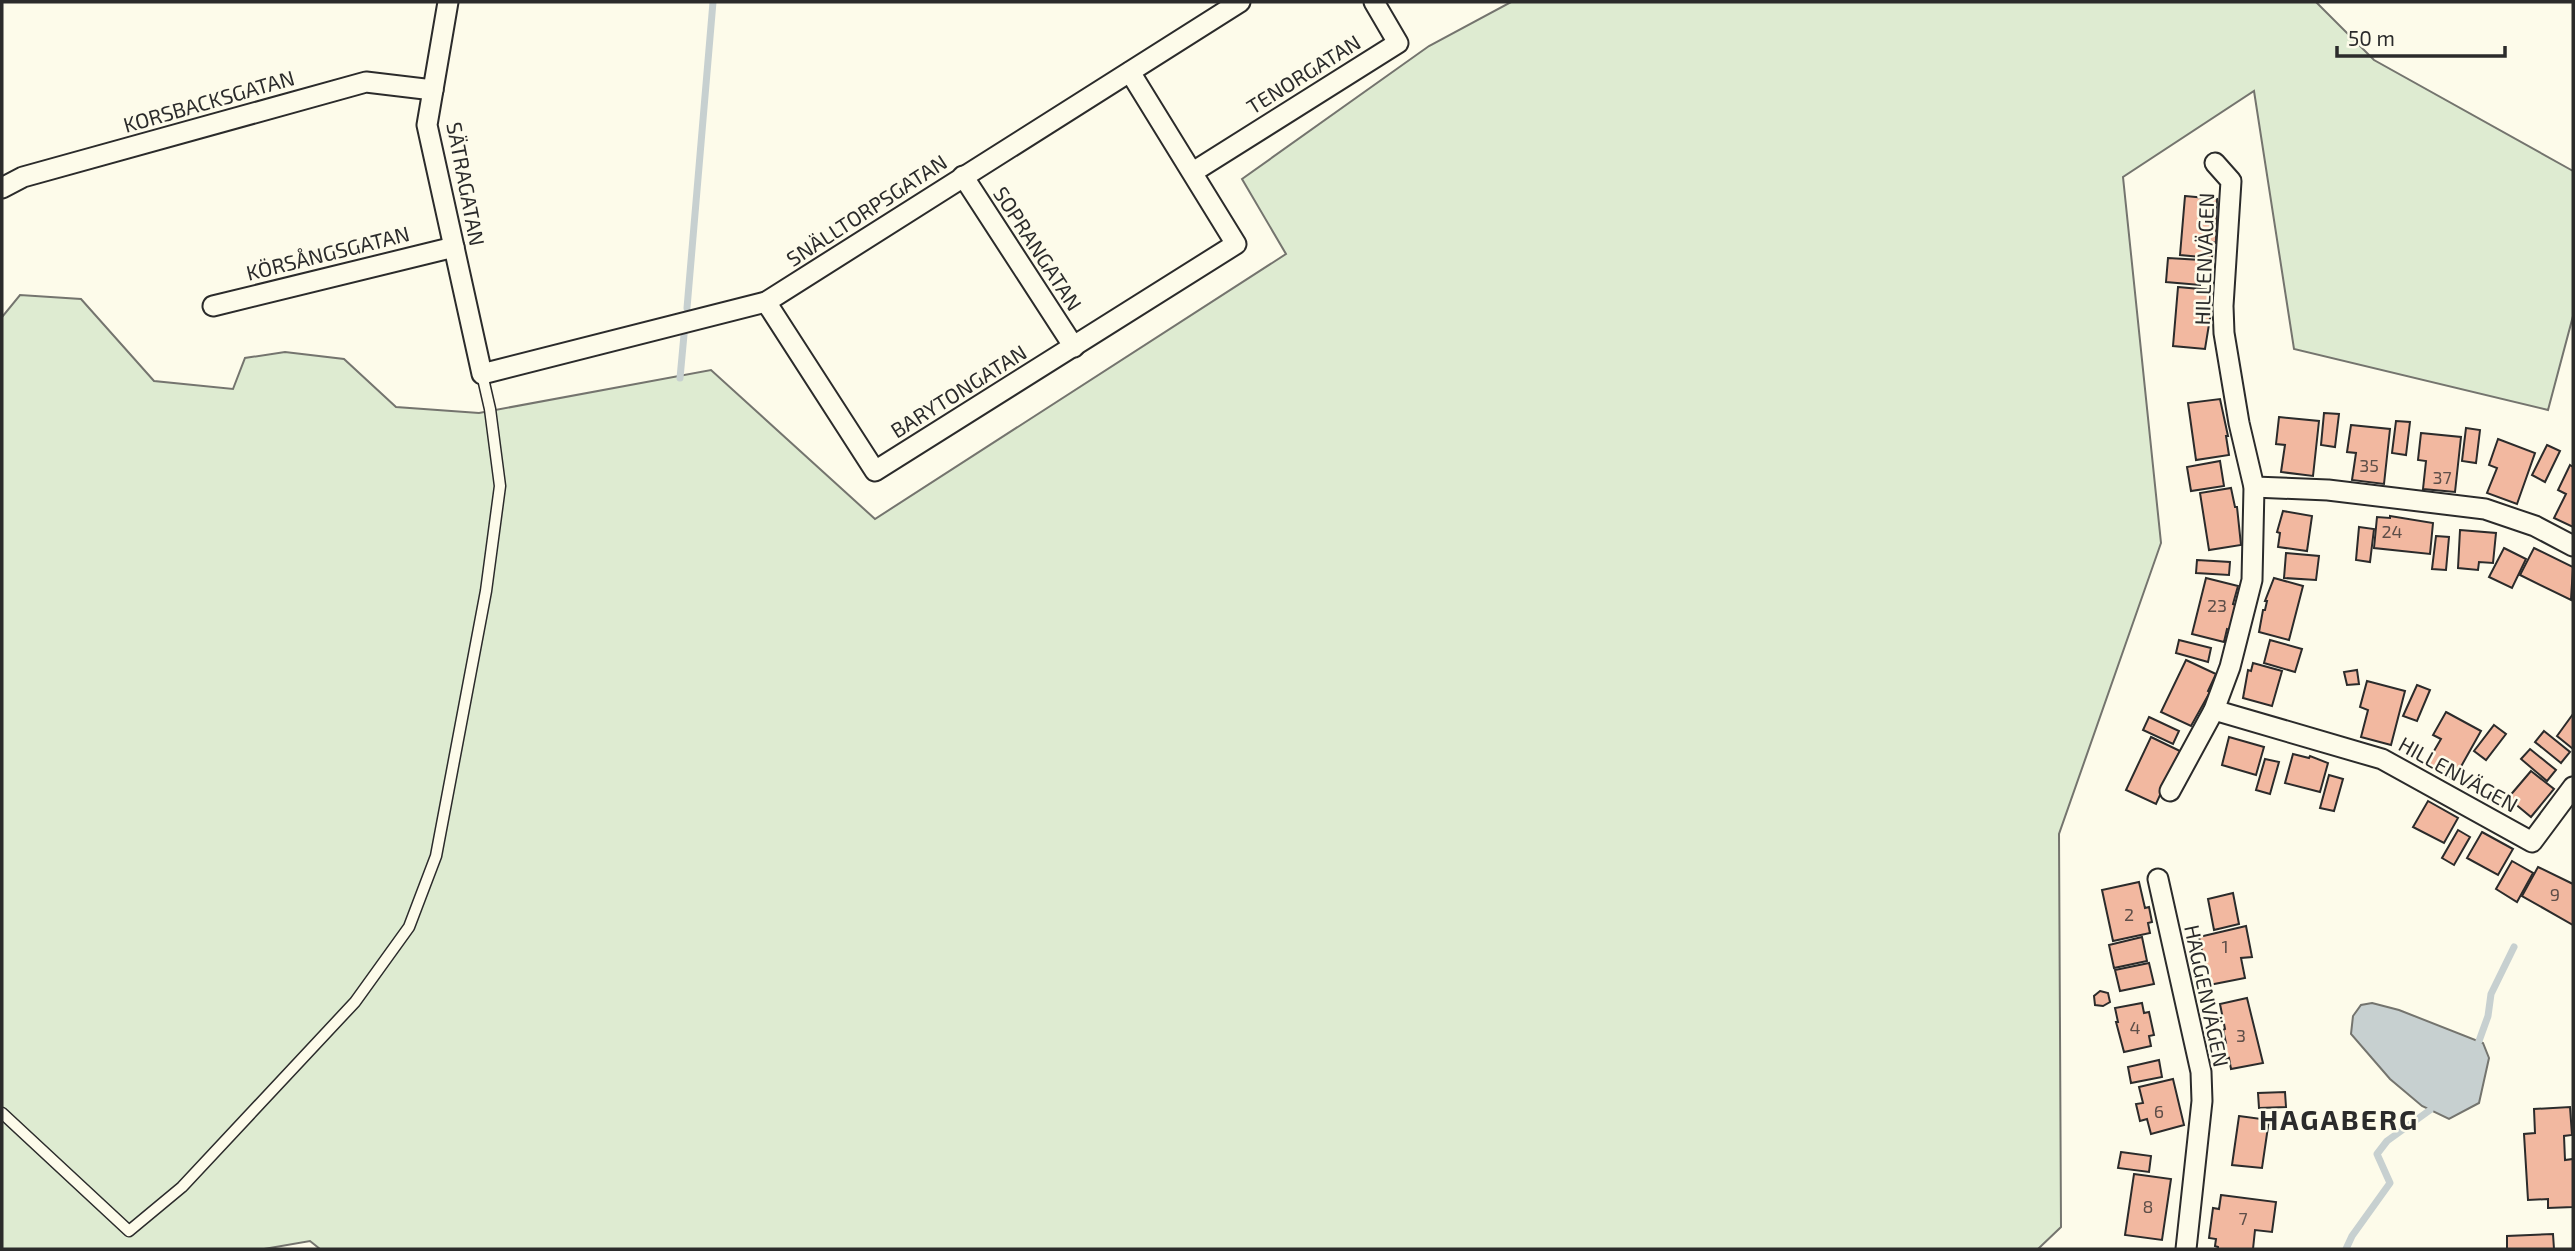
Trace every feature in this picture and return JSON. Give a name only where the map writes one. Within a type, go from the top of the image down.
[{"type":"street","name":"SÄTRAGATAN","points":[[448,2],[427,125],[482,374]]},
{"type":"street","name":"SNÄLLTORPSGATAN","points":[[482,374],[766,302],[1240,2]]},
{"type":"street","name":"TENORGATAN","points":[[1193,172],[1398,43],[1374,2]]},
{"type":"street","points":[[1130,72],[1193,172]]},
{"type":"street","name":"KORSBACKSGATAN","points":[[2,188],[23,177],[366,82],[433,90]]},
{"type":"street","name":"HILLENVÄGEN","points":[[2170,791],[2214,710],[2230,667],[2252,580],[2254,487],[2239,423],[2224,333],[2223,306],[2231,181],[2214,163]]},
{"type":"street","name":"BARYTONGATAN","points":[[766,302],[875,471],[1236,244],[1193,172]]},
{"type":"street","name":"SOPRANGATAN","points":[[963,176],[1074,347]]},
{"type":"street","name":"KÖRSÅNGSGATAN","points":[[213,306],[453,247]]},
{"type":"street","points":[[2254,487],[2328,490],[2485,509],[2535,526],[2573,546]]},
{"type":"street","name":"HILLENVÄGEN","points":[[2214,710],[2382,759],[2532,842],[2573,787]]},
{"type":"street","name":"HAGGENVÄGEN","points":[[2158,879],[2201,1072],[2202,1101],[2186,1249]]},
{"type":"lane","points":[[2,1113],[129,1231],[182,1187],[355,1002],[409,927],[436,856],[486,591],[500,486],[490,409],[482,374]]},
{"type":"green space","points":[[1511,2],[2316,2],[2374,60],[2573,171],[2573,316],[2548,410],[2294,349],[2254,91],[2123,177],[2161,543],[2059,834],[2061,1227],[2038,1249],[320,1249],[310,1241],[264,1249],[2,1249],[2,317],[20,295],[81,299],[154,381],[233,389],[245,358],[285,352],[344,359],[396,407],[479,413],[711,370],[875,519],[1286,254],[1242,179],[1429,46]]},
{"type":"shaded area","points":[[2372,1003],[2399,1010],[2483,1043],[2489,1058],[2479,1103],[2449,1119],[2422,1106],[2390,1079],[2351,1034],[2353,1016],[2361,1005]]},
{"type":"building","points":[[2185,196],[2217,199],[2216,243],[2213,242],[2212,258],[2180,255]]},
{"type":"building","points":[[2168,258],[2201,260],[2200,285],[2166,282]]},
{"type":"building","points":[[2178,287],[2211,290],[2211,312],[2205,349],[2173,346]]},
{"type":"building","points":[[2220,399],[2229,455],[2196,460],[2188,403]]},
{"type":"building","points":[[2324,413],[2339,414],[2335,447],[2321,445]]},
{"type":"building","points":[[2279,417],[2319,421],[2313,476],[2281,472],[2285,445],[2276,444]]},
{"type":"building","points":[[2396,421],[2410,422],[2406,455],[2392,453]]},
{"type":"building","points":[[2351,425],[2390,429],[2384,484],[2352,480],[2356,453],[2347,452]]},
{"type":"building","points":[[2466,428],[2480,430],[2476,463],[2462,461]]},
{"type":"building","points":[[2421,433],[2461,437],[2455,492],[2423,489],[2426,461],[2418,460]]},
{"type":"building","points":[[2498,439],[2535,453],[2517,504],[2487,493],[2497,468],[2489,465]]},
{"type":"building","points":[[2547,445],[2560,451],[2545,482],[2532,475]]},
{"type":"building","points":[[2220,461],[2224,486],[2191,491],[2187,467]]},
{"type":"building","points":[[2570,465],[2573,467],[2573,527],[2554,518],[2566,494],[2558,490]]},
{"type":"building","points":[[2231,488],[2237,507],[2241,545],[2209,550],[2200,493]]},
{"type":"building","points":[[2283,511],[2312,516],[2307,551],[2278,547],[2280,533],[2277,532]]},
{"type":"building","points":[[2390,516],[2433,523],[2430,554],[2374,548],[2377,517]]},
{"type":"building","points":[[2359,527],[2374,529],[2370,562],[2356,560]]},
{"type":"building","points":[[2460,530],[2496,533],[2493,563],[2479,562],[2478,570],[2458,568]]},
{"type":"building","points":[[2436,536],[2449,537],[2446,570],[2432,569]]},
{"type":"building","points":[[2504,548],[2526,559],[2512,588],[2489,577]]},
{"type":"building","points":[[2534,548],[2573,567],[2571,600],[2520,575]]},
{"type":"building","points":[[2286,553],[2319,556],[2316,580],[2284,578]]},
{"type":"building","points":[[2197,560],[2230,562],[2229,575],[2196,573]]},
{"type":"building","points":[[2206,578],[2238,586],[2230,630],[2227,629],[2224,642],[2192,634]]},
{"type":"building","points":[[2274,578],[2303,586],[2289,640],[2259,632],[2265,601]]},
{"type":"building","points":[[2179,640],[2211,648],[2208,662],[2176,653]]},
{"type":"building","points":[[2270,640],[2302,649],[2295,672],[2264,663]]},
{"type":"building","points":[[2186,660],[2216,674],[2208,691],[2210,692],[2191,726],[2161,712]]},
{"type":"building","points":[[2253,663],[2282,671],[2272,706],[2243,698],[2248,670],[2251,671]]},
{"type":"building","points":[[2357,670],[2359,684],[2347,685],[2344,672]]},
{"type":"building","points":[[2367,681],[2405,691],[2391,745],[2361,737],[2368,710],[2360,707]]},
{"type":"building","points":[[2417,685],[2430,690],[2417,721],[2403,716]]},
{"type":"building","points":[[2446,712],[2481,731],[2454,779],[2427,763],[2441,739],[2433,735]]},
{"type":"building","points":[[2573,714],[2573,749],[2557,736]]},
{"type":"building","points":[[2149,717],[2179,731],[2173,744],[2143,730]]},
{"type":"building","points":[[2494,725],[2506,734],[2486,760],[2474,751]]},
{"type":"building","points":[[2544,731],[2570,752],[2561,763],[2535,742]]},
{"type":"building","points":[[2151,737],[2180,751],[2156,804],[2126,790]]},
{"type":"building","points":[[2229,737],[2264,747],[2256,775],[2222,765]]},
{"type":"building","points":[[2530,749],[2556,770],[2547,781],[2521,759]]},
{"type":"building","points":[[2293,754],[2309,758],[2310,756],[2328,763],[2320,792],[2285,783]]},
{"type":"building","points":[[2265,759],[2279,762],[2270,794],[2256,790]]},
{"type":"building","points":[[2531,771],[2554,789],[2531,817],[2508,798]]},
{"type":"building","points":[[2329,775],[2343,779],[2334,811],[2320,808]]},
{"type":"building","points":[[2428,801],[2458,818],[2444,843],[2413,827]]},
{"type":"building","points":[[2458,830],[2470,837],[2454,865],[2442,858]]},
{"type":"building","points":[[2482,832],[2513,849],[2498,875],[2467,858]]},
{"type":"building","points":[[2512,861],[2533,873],[2517,902],[2496,889]]},
{"type":"building","points":[[2538,867],[2573,884],[2573,925],[2522,896]]},
{"type":"building","points":[[2139,882],[2145,908],[2149,907],[2152,922],[2148,923],[2150,933],[2113,941],[2102,890]]},
{"type":"building","points":[[2233,893],[2239,924],[2214,930],[2208,899]]},
{"type":"building","points":[[2246,926],[2252,957],[2241,958],[2245,978],[2209,985],[2199,937]]},
{"type":"building","points":[[2142,937],[2147,961],[2114,968],[2109,945]]},
{"type":"building","points":[[2149,963],[2154,984],[2120,991],[2115,970]]},
{"type":"building","points":[[2100,991],[2108,993],[2110,1002],[2103,1006],[2095,1005],[2094,996]]},
{"type":"building","points":[[2247,998],[2263,1063],[2231,1069],[2229,1058],[2225,1060],[2221,1044],[2226,1043],[2220,1004]]},
{"type":"building","points":[[2142,1003],[2144,1013],[2149,1012],[2154,1035],[2149,1036],[2151,1046],[2124,1052],[2115,1008]]},
{"type":"building","points":[[2159,1060],[2162,1077],[2131,1083],[2128,1067]]},
{"type":"building","points":[[2173,1079],[2184,1125],[2151,1134],[2147,1119],[2140,1121],[2136,1104],[2143,1103],[2139,1087]]},
{"type":"building","points":[[2285,1092],[2286,1107],[2259,1108],[2258,1093]]},
{"type":"building","points":[[2570,1107],[2572,1135],[2564,1136],[2565,1160],[2573,1159],[2573,1207],[2548,1208],[2548,1199],[2528,1200],[2524,1134],[2535,1133],[2534,1109]]},
{"type":"building","points":[[2239,1116],[2269,1120],[2262,1168],[2232,1165]]},
{"type":"building","points":[[2121,1152],[2151,1156],[2149,1172],[2118,1168]]},
{"type":"building","points":[[2134,1174],[2171,1179],[2162,1240],[2125,1235]]},
{"type":"building","points":[[2221,1195],[2276,1202],[2272,1232],[2255,1230],[2253,1249],[2218,1249],[2215,1246],[2216,1239],[2209,1238],[2213,1208],[2219,1209]]},
{"type":"building","points":[[2553,1234],[2554,1249],[2507,1249],[2507,1236]]},
{"type":"waterway","points":[[687,308],[713,2]]},
{"type":"waterway","points":[[680,378],[685,324]]},
{"type":"waterway","points":[[2479,1041],[2488,1016],[2491,994],[2514,947]]},
{"type":"waterway","points":[[2346,1249],[2352,1236],[2390,1183],[2377,1154],[2387,1141],[2430,1110]]},
{"type":"district","name":"HAGABERG","points":[[2339,1120]]}]
